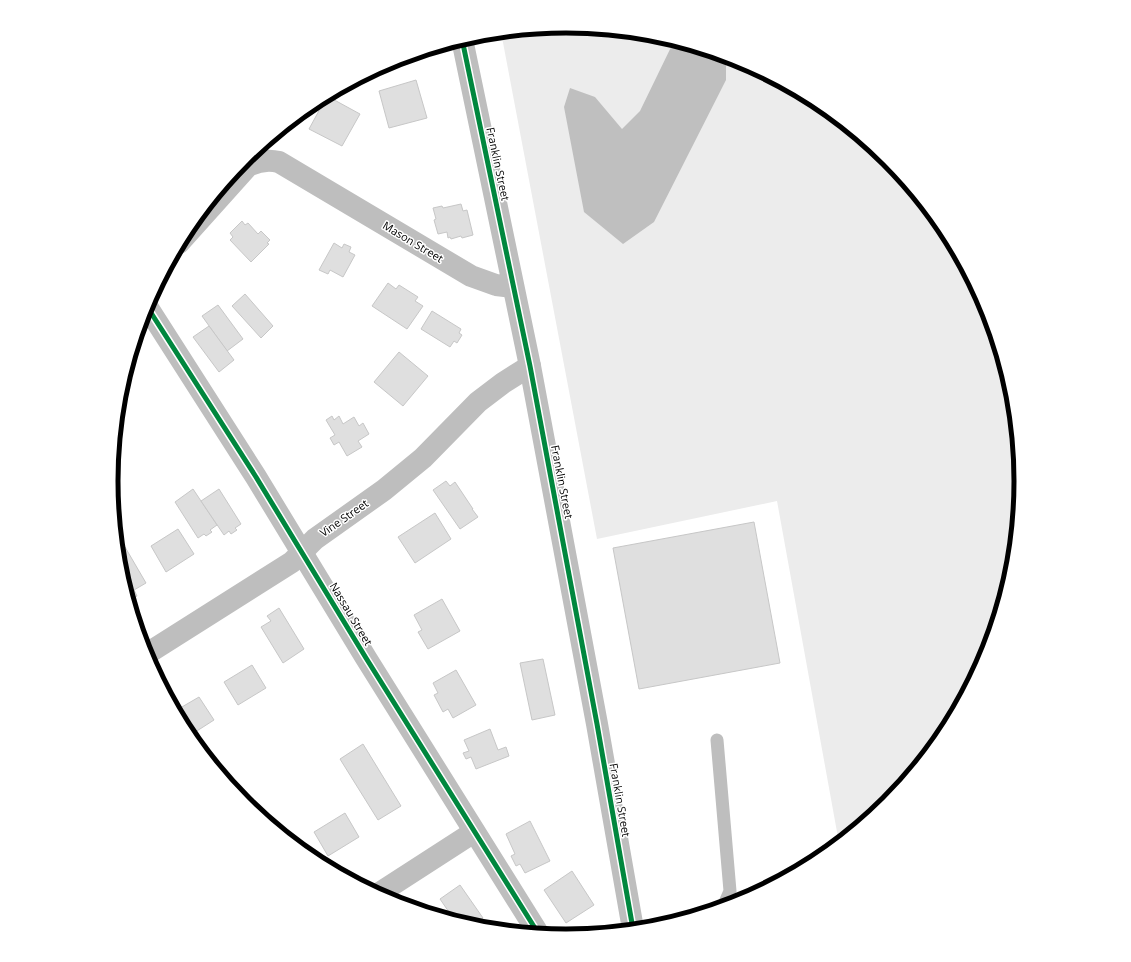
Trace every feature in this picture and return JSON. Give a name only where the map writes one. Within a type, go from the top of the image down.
[{"type":"street","name":"Franklin Street","points":[[463,45],[530,366],[596,717],[632,924]]},
{"type":"street","name":"Mason Street","points":[[209,210],[248,166],[259,161],[272,160],[278,162],[471,276],[496,285],[513,287]]},
{"type":"street","name":"Nassau Street","points":[[151,313],[256,477],[366,658],[535,928]]},
{"type":"street","name":"Vine Street","points":[[152,651],[292,562],[321,534],[384,490],[422,458],[478,402],[503,383],[530,366]]},
{"type":"street","points":[[384,890],[474,832]]},
{"type":"lane","points":[[717,740],[730,891],[726,899]]},
{"type":"shaded area","points":[[536,34],[595,34],[624,37],[681,48],[737,67],[764,79],[790,93],[814,109],[861,144],[882,164],[921,208],[938,232],[967,283],[979,310],[990,337],[1005,394],[1013,452],[1013,510],[1005,568],[990,625],[967,679],[938,730],[921,754],[882,798],[861,818],[838,836],[777,501],[597,539],[502,38]]},
{"type":"shaded area","points":[[672,46],[726,63],[726,80],[654,222],[623,244],[584,212],[564,107],[570,88],[595,97],[622,129],[640,111]]},
{"type":"building","points":[[416,80],[427,118],[389,128],[379,91]]},
{"type":"building","points":[[333,99],[360,114],[342,146],[309,129],[321,106]]},
{"type":"building","points":[[461,204],[463,211],[467,210],[473,235],[451,239],[450,237],[448,238],[447,232],[438,234],[434,220],[436,219],[433,208],[442,206],[443,208]]},
{"type":"building","points":[[242,221],[245,225],[248,223],[258,234],[261,231],[270,240],[267,243],[269,244],[251,262],[230,240],[233,237],[230,233]]},
{"type":"building","points":[[334,243],[342,248],[344,244],[351,247],[349,252],[355,255],[343,277],[330,270],[328,274],[319,270]]},
{"type":"building","points":[[388,283],[396,289],[399,285],[418,297],[415,301],[423,306],[407,329],[372,306]]},
{"type":"building","points":[[245,294],[273,326],[261,338],[232,306]]},
{"type":"building","points":[[218,305],[243,339],[227,351],[202,316]]},
{"type":"building","points":[[432,311],[461,329],[459,333],[462,335],[457,343],[454,341],[450,347],[421,329]]},
{"type":"building","points":[[209,326],[234,360],[219,372],[193,337]]},
{"type":"building","points":[[399,352],[428,376],[403,406],[374,382]]},
{"type":"building","points":[[332,416],[334,420],[339,416],[343,424],[354,417],[359,426],[363,423],[369,434],[358,441],[362,447],[347,456],[339,442],[334,445],[330,438],[335,435],[326,420]]},
{"type":"building","points":[[446,481],[450,486],[455,482],[478,517],[460,529],[433,490]]},
{"type":"building","points":[[193,489],[217,525],[210,530],[212,532],[206,536],[204,534],[198,538],[175,502]]},
{"type":"building","points":[[219,489],[241,524],[235,528],[237,530],[231,534],[229,531],[224,535],[201,501]]},
{"type":"building","points":[[435,513],[451,539],[415,563],[398,537]]},
{"type":"building","points":[[754,522],[780,663],[639,689],[613,548]]},
{"type":"building","points":[[178,529],[194,554],[166,572],[151,546]]},
{"type":"building","points":[[125,547],[146,583],[134,590],[137,596],[133,598],[126,568],[123,548]]},
{"type":"building","points":[[442,599],[460,631],[428,649],[418,632],[422,630],[414,615]]},
{"type":"building","points":[[279,608],[304,649],[283,663],[261,627],[271,621],[267,616]]},
{"type":"building","points":[[543,659],[555,715],[532,720],[520,663]]},
{"type":"building","points":[[252,665],[266,688],[238,705],[224,682]]},
{"type":"building","points":[[456,670],[476,705],[453,718],[448,709],[443,712],[434,695],[438,693],[433,683]]},
{"type":"building","points":[[199,697],[214,720],[195,732],[180,708]]},
{"type":"building","points":[[490,729],[498,750],[506,747],[509,756],[476,769],[471,757],[466,759],[463,753],[469,751],[464,740]]},
{"type":"building","points":[[363,744],[401,806],[378,820],[340,759]]},
{"type":"building","points":[[345,813],[359,837],[328,856],[314,832]]},
{"type":"building","points":[[530,821],[550,861],[525,873],[520,864],[516,866],[511,856],[515,854],[506,834]]},
{"type":"building","points":[[572,871],[594,905],[566,923],[544,890]]},
{"type":"building","points":[[460,885],[483,918],[480,920],[450,914],[440,899]]},
{"type":"cycle path","points":[[463,45],[530,366],[597,724],[632,924]]},
{"type":"cycle path","points":[[151,313],[256,477],[366,658],[535,928]]}]
